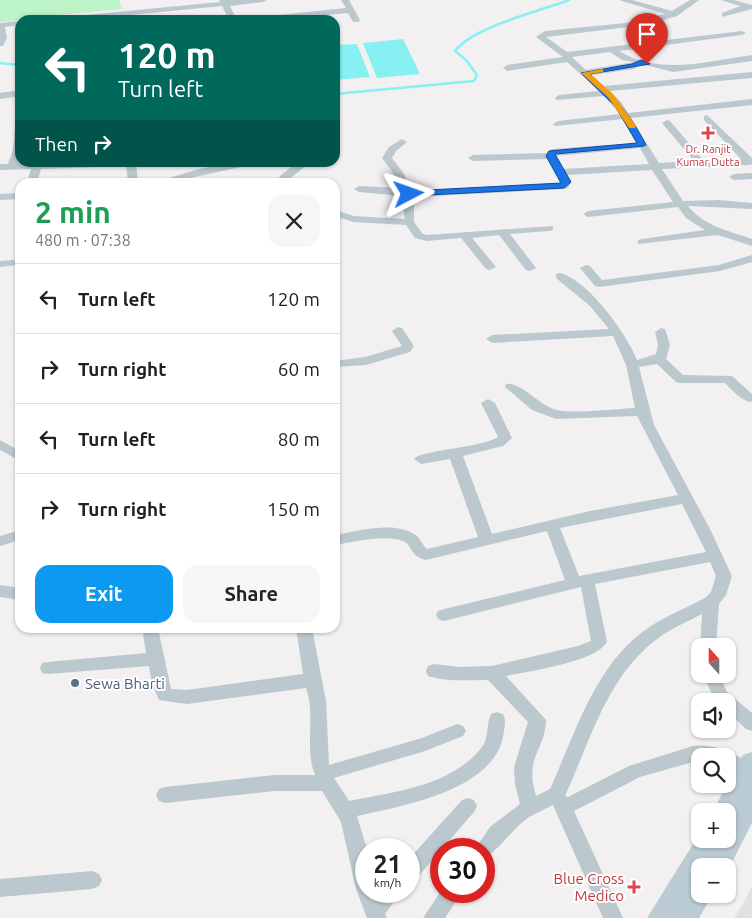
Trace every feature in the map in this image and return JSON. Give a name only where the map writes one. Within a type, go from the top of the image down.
[{"type":"main road","points":[[729,803],[743,764]]},
{"type":"main road","points":[[720,858],[752,799]]},
{"type":"main road","points":[[660,918],[705,848]]},
{"type":"main road","points":[[683,918],[693,903]]},
{"type":"street","points":[[110,15],[184,4],[263,0]]},
{"type":"street","points":[[346,0],[356,20]]},
{"type":"street","points":[[623,0],[674,14]]},
{"type":"street","points":[[695,0],[674,14],[646,23],[537,34],[567,57],[605,91],[627,117],[679,204],[699,224],[716,232],[752,243]]},
{"type":"street","points":[[725,0],[750,6]]},
{"type":"street","points":[[224,2],[230,15]]},
{"type":"street","points":[[725,15],[750,6]]},
{"type":"street","points":[[300,15],[350,10]]},
{"type":"street","points":[[0,44],[4,38],[0,25],[15,24]]},
{"type":"street","points":[[507,68],[611,49],[742,33]]},
{"type":"street","points":[[611,49],[625,58],[665,69],[700,67],[752,58]]},
{"type":"street","points":[[584,73],[634,66],[641,62]]},
{"type":"street","points":[[700,67],[713,79]]},
{"type":"street","points":[[559,98],[605,91],[752,75]]},
{"type":"street","points":[[0,96],[15,94]]},
{"type":"street","points":[[558,124],[752,102]]},
{"type":"street","points":[[707,118],[751,162]]},
{"type":"street","points":[[667,123],[702,165]]},
{"type":"street","points":[[402,142],[392,149],[386,158],[399,174],[407,193],[409,222],[421,237],[465,236],[549,228]]},
{"type":"street","points":[[473,158],[550,156],[555,151],[642,145]]},
{"type":"street","points":[[591,148],[602,169]]},
{"type":"street","points":[[359,189],[407,193],[564,186],[566,182],[550,156]]},
{"type":"street","points":[[0,167],[12,166],[15,158]]},
{"type":"street","points":[[560,172],[751,162]]},
{"type":"street","points":[[176,178],[229,167]]},
{"type":"street","points":[[285,178],[294,167]]},
{"type":"street","points":[[734,178],[752,176]]},
{"type":"street","points":[[0,197],[15,196]]},
{"type":"street","points":[[588,214],[679,204],[719,203],[752,206]]},
{"type":"street","points":[[340,216],[353,219],[409,222]]},
{"type":"street","points":[[642,242],[716,232]]},
{"type":"street","points":[[503,233],[530,268]]},
{"type":"street","points":[[465,236],[490,267]]},
{"type":"street","points":[[586,268],[599,284],[720,268],[752,258]]},
{"type":"street","points":[[0,264],[13,263]]},
{"type":"street","points":[[560,276],[587,297],[617,332],[632,364],[642,412],[659,451],[687,498],[716,555],[724,576],[718,595],[711,602],[656,632],[627,656],[611,677],[598,699],[561,801],[613,918]]},
{"type":"street","points":[[340,360],[366,361],[406,349],[408,346],[398,331]]},
{"type":"street","points":[[492,339],[617,332]]},
{"type":"street","points":[[632,364],[659,359],[664,352],[661,332]]},
{"type":"street","points":[[659,359],[680,379],[728,379],[750,399]]},
{"type":"street","points":[[511,387],[537,407],[556,416],[642,412]]},
{"type":"street","points":[[421,459],[455,454],[498,443],[505,438],[488,403]]},
{"type":"street","points":[[0,444],[15,454]]},
{"type":"street","points":[[455,454],[487,541]]},
{"type":"street","points":[[340,539],[382,534],[402,535],[411,539],[420,553],[426,555],[590,516],[687,498]]},
{"type":"street","points":[[434,671],[459,674],[492,673],[581,652],[597,646],[599,642],[580,582],[552,526]]},
{"type":"street","points":[[0,541],[15,537]]},
{"type":"street","points":[[444,615],[580,582],[716,555]]},
{"type":"street","points":[[0,591],[15,593]]},
{"type":"street","points":[[709,638],[711,602]]},
{"type":"street","points":[[151,633],[154,660],[162,691],[170,697],[187,697],[304,681],[313,683]]},
{"type":"street","points":[[305,633],[316,694],[317,737],[324,779],[350,821],[355,843]]},
{"type":"street","points":[[48,668],[154,660]]},
{"type":"street","points":[[492,673],[537,720],[536,730],[524,761],[522,773],[530,807]]},
{"type":"street","points":[[736,710],[752,724]]},
{"type":"street","points":[[344,810],[407,797],[444,783],[467,770],[478,762],[492,745],[497,718]]},
{"type":"street","points":[[165,795],[324,779],[457,732]]},
{"type":"street","points":[[493,838],[530,807],[561,801],[635,771],[691,754]]},
{"type":"street","points":[[420,861],[468,806]]},
{"type":"street","points":[[0,888],[92,880]]},
{"type":"street","points":[[371,903],[375,915]]},
{"type":"street","points":[[375,915],[384,903]]},
{"type":"street","points":[[433,918],[444,903]]},
{"type":"shaded area","points":[[752,886],[752,918],[734,918],[745,901]]},
{"type":"green space","points":[[0,0],[119,0],[122,9],[58,15],[15,15],[15,21],[0,22]]},
{"type":"water","points":[[403,39],[420,74],[377,78],[363,43]]},
{"type":"water","points":[[357,44],[370,77],[340,80],[340,45]]},
{"type":"waterway","points":[[340,94],[474,81],[477,75],[466,60],[455,51],[464,42],[491,27],[569,0]]},
{"type":"waterway","points":[[0,63],[15,64]]},
{"type":"slow traffic","points":[[601,71],[584,73],[618,104],[632,126]]},
{"type":"place","name":"Dr. Ranjit Kumar Dutta","points":[[708,133]]},
{"type":"place","name":"Sewa Bharti","points":[[75,683]]},
{"type":"place","name":"Blue Cross Medico","points":[[634,887]]},
{"type":"route","points":[[409,194],[564,186],[566,182],[550,156],[552,152],[642,145],[618,104],[584,73],[634,66],[641,62],[647,64]]}]
